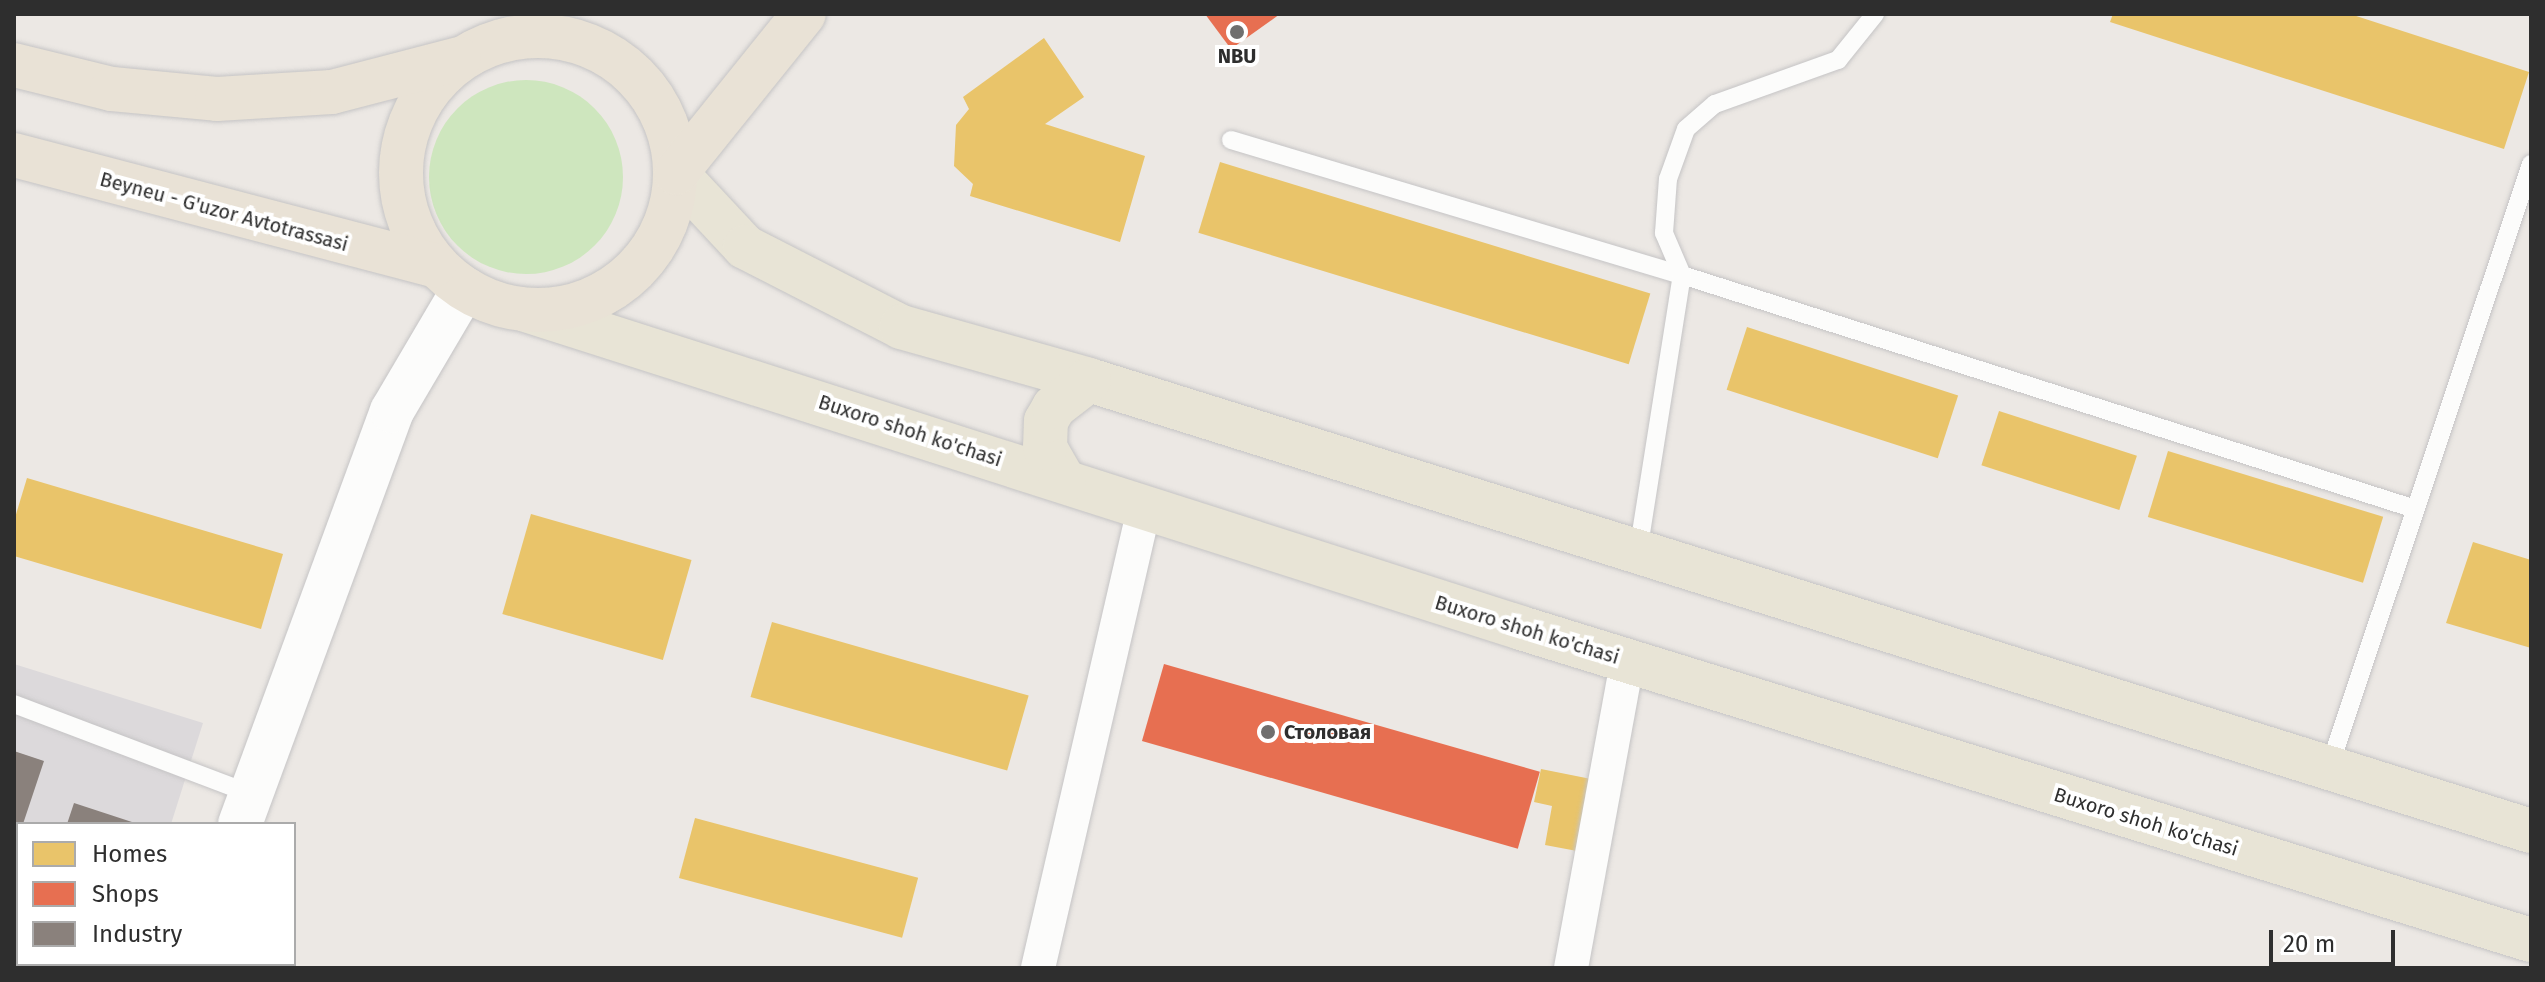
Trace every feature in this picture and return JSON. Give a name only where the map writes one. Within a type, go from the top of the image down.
[{"type":"highway","name":"Beyneu - G'uzor Avtotrassasi","points":[[449,277],[406,212],[402,159],[412,119],[425,95],[480,50],[540,14]]},
{"type":"highway","name":"Beyneu - G'uzor Avtotrassasi","points":[[676,173],[804,14]]},
{"type":"highway","name":"Beyneu - G'uzor Avtotrassasi","points":[[14,65],[112,89],[217,99],[332,92],[480,50],[559,37],[590,46],[619,62],[661,111],[676,173],[672,205],[643,263],[590,300],[526,310],[449,277],[14,155]]},
{"type":"main road","points":[[676,173],[745,247],[901,327],[1089,380],[2531,831]]},
{"type":"main road","name":"Buxoro shoh ko'chasi","points":[[526,310],[1627,662],[2531,940]]},
{"type":"main road","points":[[1064,481],[1045,448],[1046,421],[1054,407],[1089,380]]},
{"type":"street","points":[[246,809],[392,411],[449,277]]},
{"type":"street","points":[[1038,968],[1144,509]]},
{"type":"street","points":[[1571,968],[1627,662]]},
{"type":"lane","points":[[1638,552],[1682,275],[1664,233],[1668,179],[1686,129],[1715,104],[1838,60],[1875,14]]},
{"type":"lane","points":[[1231,140],[1682,275],[2415,509]]},
{"type":"lane","points":[[2329,768],[2531,164]]},
{"type":"lane","points":[[14,704],[246,809]]},
{"type":"shaded area","points":[[14,664],[203,723],[172,822],[16,822],[16,966],[125,968],[14,968]]},
{"type":"green space","points":[[526,80],[563,88],[594,109],[615,140],[623,177],[615,214],[594,245],[563,266],[526,274],[489,266],[458,245],[437,214],[429,177],[437,140],[458,109],[489,88]]},
{"type":"building: Homes","points":[[2113,14],[2350,14],[2529,72],[2504,149],[2110,22]]},
{"type":"building: Homes","points":[[1044,38],[1084,97],[1045,124],[1145,156],[1120,242],[970,196],[973,184],[954,166],[956,125],[969,109],[963,97]]},
{"type":"building: Homes","points":[[1220,162],[1650,294],[1629,364],[1198,233]]},
{"type":"building: Homes","points":[[1747,327],[1958,396],[1938,458],[1727,390]]},
{"type":"building: Homes","points":[[1999,411],[2137,456],[2119,510],[1981,465]]},
{"type":"building: Homes","points":[[2168,451],[2383,517],[2363,583],[2148,517]]},
{"type":"building: Homes","points":[[27,478],[283,554],[261,629],[14,556],[14,521]]},
{"type":"building: Homes","points":[[531,514],[692,560],[663,660],[502,614]]},
{"type":"building: Homes","points":[[2473,542],[2531,560],[2531,648],[2446,623]]},
{"type":"building: Homes","points":[[772,622],[1029,696],[1007,771],[751,697]]},
{"type":"building: Homes","points":[[1541,769],[1591,779],[1577,851],[1545,845],[1552,806],[1534,802]]},
{"type":"building: Homes","points":[[695,818],[918,878],[902,938],[679,878]]},
{"type":"building: Shops","name":"NBU","points":[[1205,14],[1280,14],[1231,49]]},
{"type":"building: Shops","points":[[1164,664],[1540,772],[1518,849],[1142,741]]},
{"type":"building: Industry","points":[[14,751],[44,761],[24,822],[16,822],[15,849]]},
{"type":"building: Industry","points":[[74,803],[132,822],[68,822]]},
{"type":"building: Industry","points":[[16,945],[16,966],[112,966],[112,968],[14,968]]},
{"type":"place","name":"NBU","points":[[1237,32]]},
{"type":"place","name":"Столовая","points":[[1268,732]]}]
